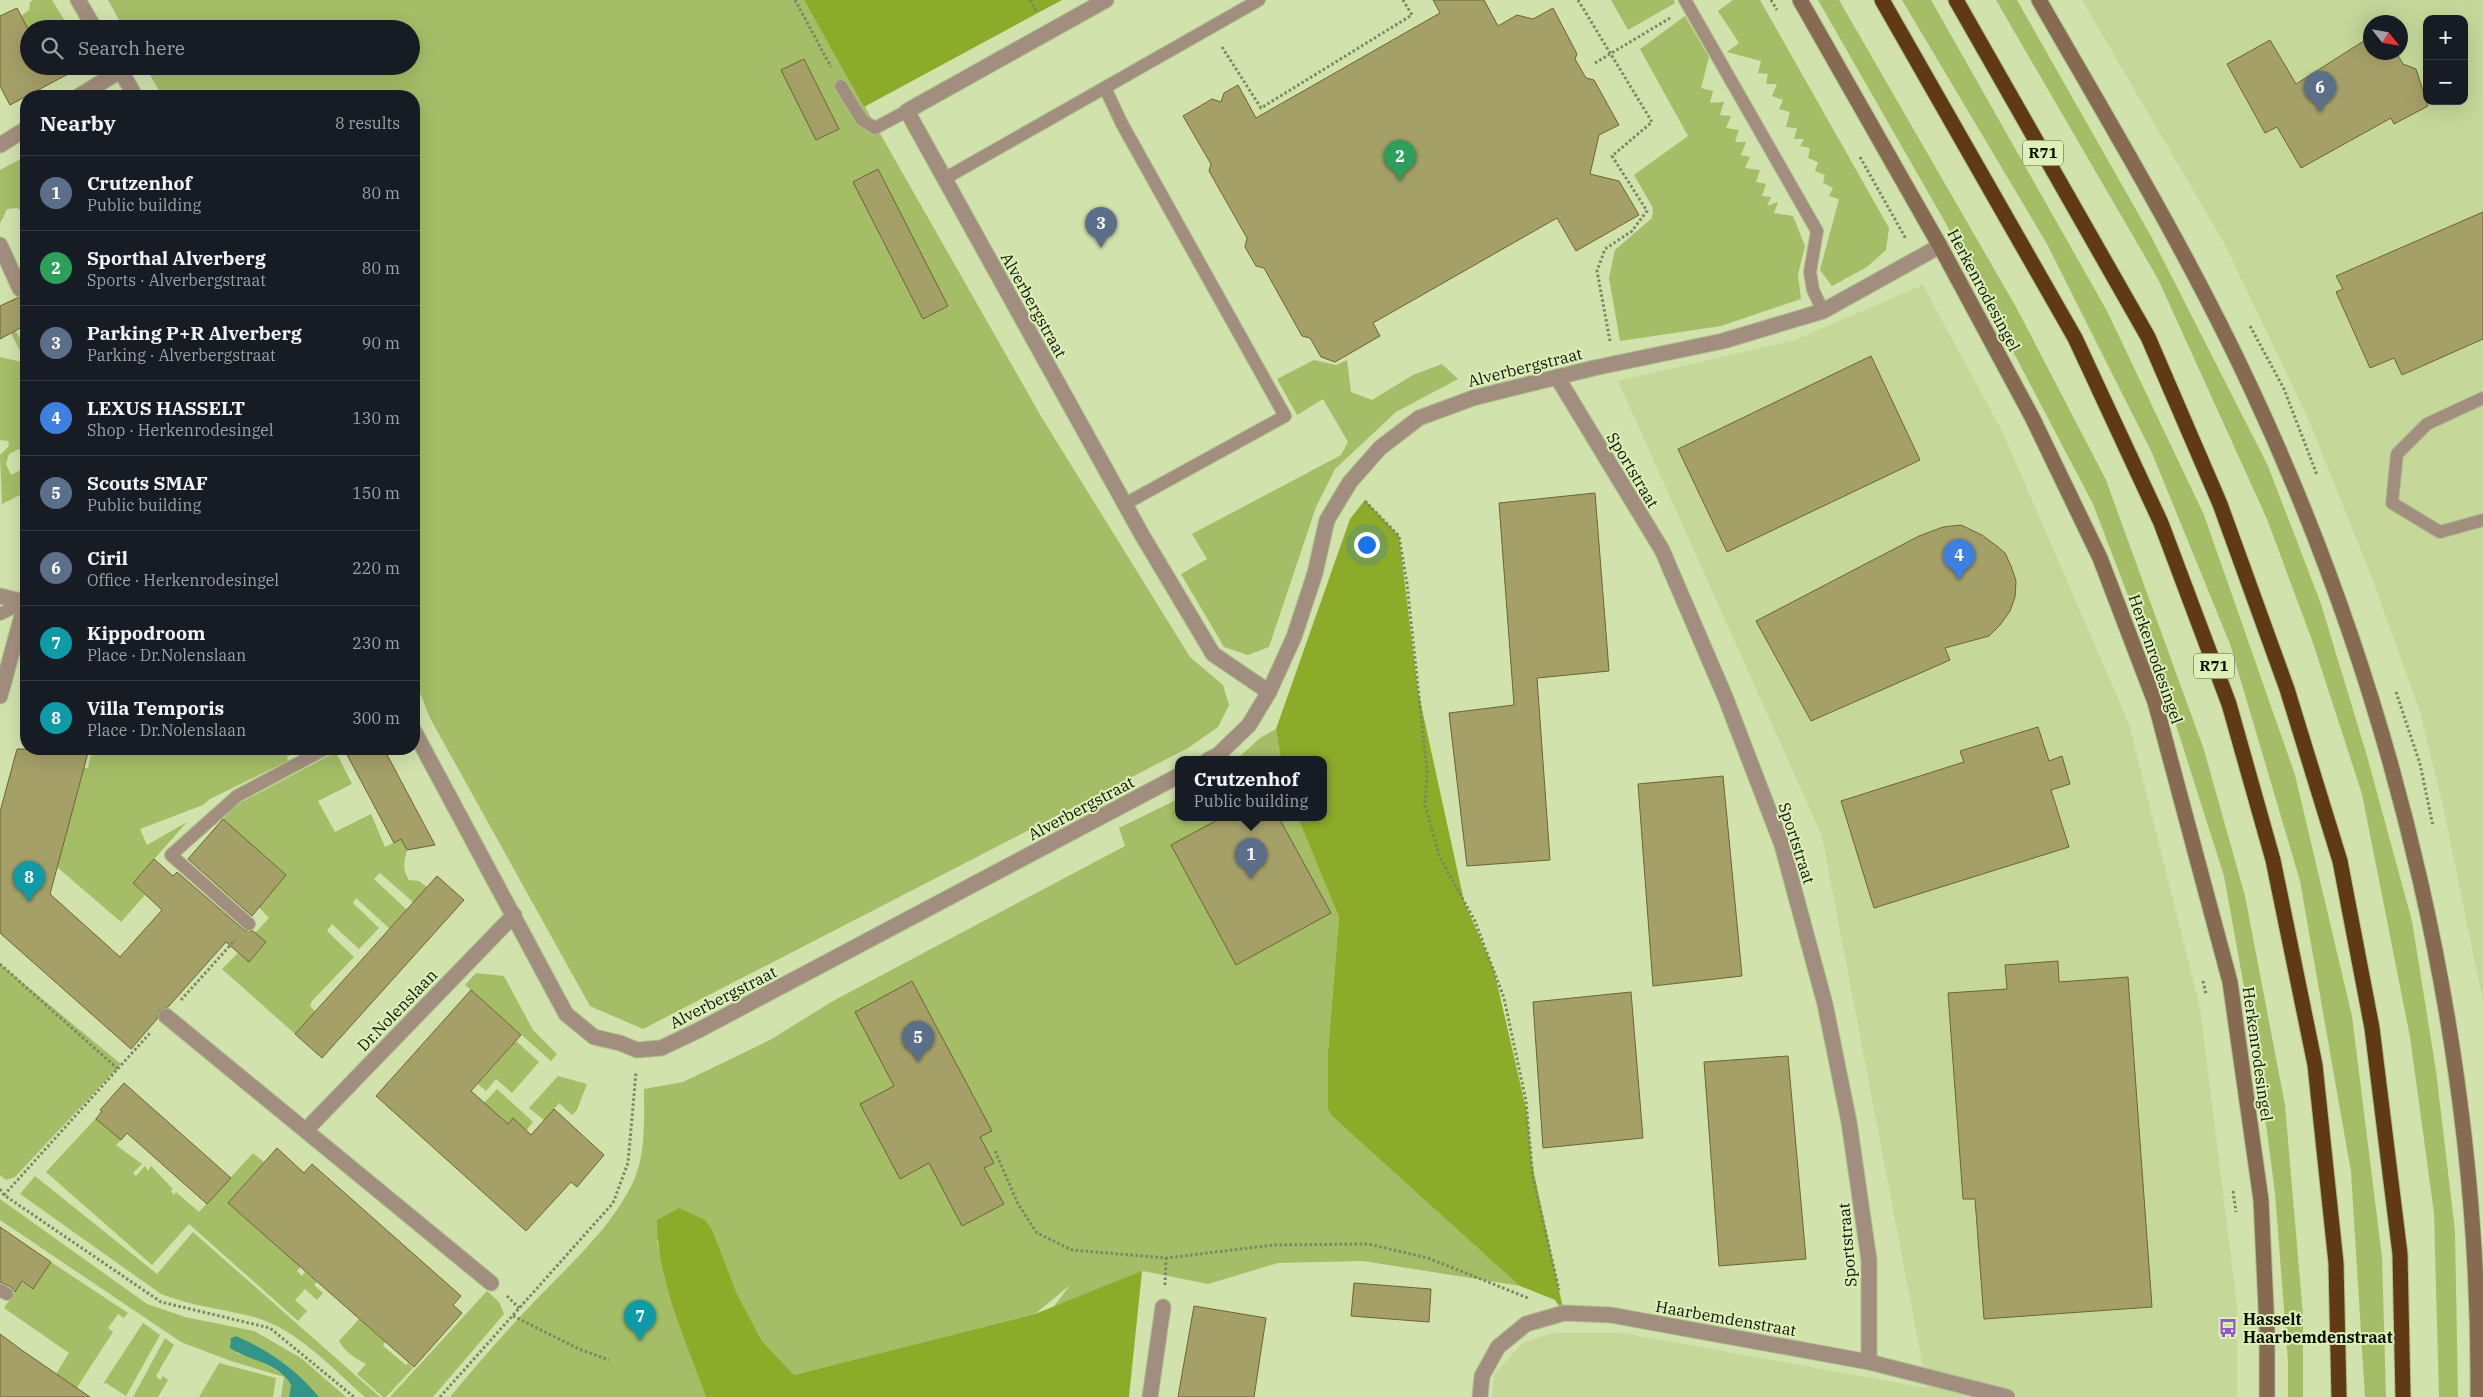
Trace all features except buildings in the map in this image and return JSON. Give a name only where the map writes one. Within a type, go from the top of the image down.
[{"type":"highway","name":"R71","points":[[1882,0],[2075,338],[2161,523],[2229,704],[2273,860],[2315,1065],[2336,1262],[2339,1397]]},
{"type":"highway","name":"R71","points":[[1956,0],[2148,337],[2220,504],[2287,688],[2340,861],[2372,1028],[2400,1254],[2402,1397]]},
{"type":"street","points":[[78,0],[90,20]]},
{"type":"street","points":[[907,111],[1106,0]]},
{"type":"street","name":"Herkenrodesingel","points":[[1800,0],[1940,246],[2032,417],[2100,558],[2155,702],[2230,982],[2261,1200],[2267,1329],[2267,1397]]},
{"type":"street","points":[[2039,0],[2188,262],[2250,386],[2313,529],[2387,752],[2416,861],[2442,988],[2457,1082],[2469,1187],[2478,1360],[2478,1397]]},
{"type":"street","points":[[88,90],[110,75]]},
{"type":"street","points":[[123,75],[131,90]]},
{"type":"street","name":"Alverbergstraat","points":[[907,111],[1125,504],[1213,654],[1269,692]]},
{"type":"street","points":[[0,145],[20,133]]},
{"type":"street","points":[[0,245],[20,289]]},
{"type":"street","name":"Alverbergstraat","points":[[1216,756],[1249,725],[1269,692],[1294,637],[1315,573],[1327,520],[1350,482],[1380,448],[1420,418],[1473,398],[1614,363],[1723,341],[1823,311],[1940,246]]},
{"type":"street","name":"Sportstraat","points":[[1557,377],[1662,550],[1726,699],[1782,845],[1825,1004],[1849,1122],[1869,1260],[1869,1362]]},
{"type":"street","points":[[0,596],[20,600]]},
{"type":"street","points":[[0,696],[20,620]]},
{"type":"street","name":"Alverbergstraat","points":[[420,742],[566,1014],[594,1037],[620,1043],[637,1050],[661,1048],[697,1031],[1175,778]]},
{"type":"street","name":"Dr.Nolenslaan","points":[[306,1130],[514,915]]},
{"type":"street","points":[[166,1016],[491,1283]]},
{"type":"street","points":[[1150,1397],[1163,1307]]},
{"type":"street","name":"Haarbemdenstraat","points":[[1480,1397],[1482,1376],[1498,1347],[1526,1324],[1564,1312],[1611,1315],[1869,1362],[2007,1397]]},
{"type":"lane","points":[[944,179],[1259,0]]},
{"type":"lane","points":[[1687,4],[1817,231],[1810,272],[1813,290],[1823,311]]},
{"type":"lane","points":[[841,86],[862,120],[875,128],[907,111]]},
{"type":"lane","points":[[1105,88],[1122,124],[1285,416],[1125,504]]},
{"type":"lane","points":[[2483,398],[2427,424],[2396,454],[2392,503],[2440,532],[2483,520]]},
{"type":"lane","points":[[0,614],[20,604]]},
{"type":"lane","points":[[250,924],[171,855],[237,796],[314,755]]},
{"type":"path","points":[[795,0],[841,86]]},
{"type":"path","points":[[1210,28],[1261,108],[1412,15],[1403,0]]},
{"type":"path","points":[[1578,0],[1652,122],[1612,156],[1647,211],[1632,231],[1605,249],[1597,271],[1614,363]]},
{"type":"path","points":[[1771,0],[1780,17]]},
{"type":"path","points":[[1594,63],[1687,4]]},
{"type":"path","points":[[1858,156],[1917,259]]},
{"type":"path","points":[[1350,482],[1375,513],[1399,536],[1407,584],[1426,762],[1425,805],[1440,858],[1475,921],[1504,998],[1526,1101],[1533,1178],[1564,1312]]},
{"type":"path","points":[[4,1195],[250,924]]},
{"type":"path","points":[[0,964],[118,1069]]},
{"type":"path","points":[[2201,971],[2207,1001]]},
{"type":"path","points":[[440,1397],[613,1203],[628,1163],[637,1050]]},
{"type":"path","points":[[995,1151],[1018,1204],[1037,1233],[1072,1250],[1166,1258],[1274,1245],[1368,1244],[1428,1258],[1564,1312]]},
{"type":"path","points":[[2233,1185],[2236,1214]]},
{"type":"path","points":[[0,1189],[4,1195],[161,1302],[270,1328],[354,1397]]},
{"type":"path","points":[[513,1316],[579,1349],[608,1360]]},
{"type":"shaded area","points":[[33,0],[52,0],[64,20],[23,20],[21,16],[29,10],[30,2]]},
{"type":"shaded area","points":[[108,0],[804,0],[1042,418],[1190,657],[1223,685],[1229,705],[1218,727],[1188,748],[643,1029],[590,1006],[430,718],[420,693],[420,90],[159,90],[150,75],[420,75],[420,20],[119,20]]},
{"type":"shaded area","points":[[1611,0],[1674,0],[1675,3],[1628,30]]},
{"type":"shaded area","points":[[1733,0],[1760,0],[1889,228],[1886,250],[1867,267],[1832,286],[1820,270],[1839,199],[1829,196],[1833,188],[1823,183],[1825,175],[1815,171],[1818,162],[1808,158],[1810,148],[1800,146],[1804,139],[1794,139],[1797,128],[1786,127],[1790,112],[1779,109],[1783,100],[1772,96],[1777,84],[1766,84],[1768,74],[1758,73],[1761,61],[1727,52],[1739,43],[1718,11]]},
{"type":"shaded area","points":[[1818,0],[1839,0],[2016,307],[2106,480],[2204,750],[2245,896],[2285,1105],[2303,1315],[2303,1397],[2288,1397],[2288,1361],[2275,1193],[2259,1070],[2224,876],[2169,703],[2093,504],[1945,222]]},
{"type":"shaded area","points":[[1902,0],[1931,0],[2107,311],[2204,515],[2295,775],[2352,1016],[2382,1257],[2386,1397],[2365,1397],[2351,1172],[2300,881],[2230,644],[2152,453],[2047,244]]},
{"type":"shaded area","points":[[1996,0],[2017,0],[2152,238],[2268,466],[2321,604],[2367,756],[2412,921],[2436,1071],[2455,1231],[2458,1397],[2439,1397],[2434,1213],[2410,1037],[2362,794],[2313,643],[2267,519],[2158,279]]},
{"type":"shaded area","points":[[2082,0],[2483,0],[2483,1002],[2443,806],[2420,712],[2372,578],[2307,416],[2224,243]]},
{"type":"shaded area","points":[[1685,16],[1709,57],[1701,88],[1713,91],[1710,103],[1724,102],[1720,115],[1731,116],[1726,128],[1739,130],[1735,142],[1746,142],[1741,155],[1750,157],[1745,168],[1760,170],[1756,182],[1766,184],[1762,196],[1771,197],[1767,206],[1778,202],[1774,213],[1793,216],[1805,246],[1798,275],[1801,299],[1721,326],[1620,341],[1609,278],[1615,250],[1652,218],[1653,208],[1634,175],[1688,136],[1640,49]]},
{"type":"shaded area","points":[[20,159],[20,210],[17,208],[7,209],[0,224],[0,170]]},
{"type":"shaded area","points":[[1923,285],[2003,433],[2129,724],[2200,1008],[2237,1305],[2237,1397],[1492,1397],[1494,1374],[1524,1342],[1553,1333],[1622,1333],[1927,1388],[1822,836],[1618,381],[1795,340]]},
{"type":"shaded area","points":[[16,331],[20,339],[20,351],[11,333]]},
{"type":"shaded area","points":[[0,357],[20,362],[20,451],[19,449],[9,454],[6,464],[11,475],[20,470],[20,495],[2,504],[0,455],[9,446],[8,441],[0,440]]},
{"type":"shaded area","points":[[1314,360],[1336,365],[1347,360],[1351,392],[1372,400],[1413,375],[1442,364],[1458,379],[1396,412],[1335,469],[1316,507],[1269,647],[1248,655],[1224,647],[1181,574],[1207,559],[1192,534],[1341,455],[1348,442],[1323,399],[1297,415],[1277,379]]},
{"type":"shaded area","points":[[1276,729],[1280,756],[1240,756],[1260,738]]},
{"type":"shaded area","points":[[91,755],[290,755],[287,757],[288,761],[210,799],[203,805],[140,829],[147,845],[187,822],[133,883],[145,895],[121,922],[57,867],[84,768],[88,768]]},
{"type":"shaded area","points":[[330,755],[338,755],[352,784],[318,801],[335,832],[371,814],[385,847],[401,839],[407,850],[404,866],[409,880],[419,881],[427,887],[414,903],[380,873],[374,879],[407,910],[390,929],[356,898],[353,903],[379,928],[359,949],[332,924],[327,931],[354,957],[312,1001],[310,1006],[316,1012],[295,1034],[222,969],[238,953],[249,962],[266,943],[255,933],[269,918],[258,906],[286,875],[223,819],[234,806]]},
{"type":"shaded area","points":[[1175,800],[1175,821],[1299,821],[1339,917],[1328,1052],[1333,1117],[1521,1286],[1363,1261],[1278,1263],[1208,1284],[1143,1271],[1035,1332],[1070,1285],[1035,1314],[794,1375],[762,1341],[737,1294],[712,1229],[705,1220],[657,1241],[665,1278],[706,1397],[450,1397],[512,1326],[589,1245],[625,1198],[634,1180],[641,1158],[644,1135],[644,1089],[683,1082],[770,1040],[833,1001],[1125,846],[1119,828]]},
{"type":"shaded area","points":[[0,964],[121,1064],[15,1177],[6,1180],[0,1175]]},
{"type":"shaded area","points":[[476,973],[504,976],[533,1030],[557,1054],[551,1061],[465,985]]},
{"type":"shaded area","points":[[516,1041],[539,1062],[512,1093],[496,1079],[486,1091],[478,1084]]},
{"type":"shaded area","points":[[558,1076],[587,1084],[577,1110],[572,1115],[559,1103],[544,1120],[529,1108]]},
{"type":"shaded area","points":[[497,1089],[533,1122],[526,1131],[513,1119],[508,1124],[484,1103]]},
{"type":"shaded area","points":[[96,1118],[121,1140],[116,1145],[142,1164],[133,1173],[136,1176],[145,1166],[148,1171],[151,1166],[173,1189],[171,1191],[174,1195],[176,1192],[199,1212],[253,1153],[264,1162],[228,1203],[301,1266],[297,1271],[302,1276],[305,1272],[317,1282],[314,1285],[323,1293],[317,1300],[305,1289],[295,1300],[307,1311],[298,1321],[189,1224],[152,1265],[46,1172]]},
{"type":"shaded area","points":[[35,1176],[157,1274],[193,1232],[380,1397],[365,1397],[327,1362],[285,1330],[254,1317],[195,1304],[161,1294],[20,1194]]},
{"type":"shaded area","points":[[0,1199],[147,1304],[185,1317],[254,1331],[301,1358],[346,1397],[319,1397],[292,1370],[259,1348],[236,1336],[230,1342],[237,1353],[258,1360],[285,1375],[291,1385],[289,1397],[281,1397],[284,1377],[231,1361],[181,1342],[0,1220]]},
{"type":"shaded area","points":[[51,1262],[128,1313],[124,1318],[118,1314],[108,1328],[113,1332],[74,1392],[53,1379],[69,1353],[4,1308],[22,1282],[33,1289]]},
{"type":"shaded area","points":[[487,1291],[499,1302],[504,1314],[433,1397],[390,1397]]},
{"type":"shaded area","points":[[359,1319],[385,1342],[383,1346],[406,1365],[408,1363],[413,1368],[386,1397],[383,1397],[357,1374],[366,1364],[347,1352],[339,1341]]},
{"type":"shaded area","points":[[143,1323],[160,1335],[126,1396],[106,1383],[103,1384]]},
{"type":"shaded area","points":[[165,1338],[174,1345],[156,1376],[160,1380],[163,1376],[168,1380],[158,1397],[133,1397]]},
{"type":"shaded area","points":[[219,1363],[276,1378],[273,1397],[199,1397]]},
{"type":"green space","points":[[804,0],[1062,0],[864,107]]},
{"type":"green space","points":[[1365,500],[1399,536],[1418,691],[1464,901],[1494,970],[1527,1113],[1532,1164],[1564,1313],[1555,1300],[1520,1286],[1333,1117],[1328,1109],[1328,1052],[1339,917],[1299,821],[1327,821],[1327,756],[1280,756],[1276,729],[1350,519]]},
{"type":"green space","points":[[679,1208],[705,1220],[712,1229],[737,1294],[762,1341],[794,1375],[1035,1314],[1142,1271],[1129,1397],[706,1397],[674,1310],[667,1287],[658,1242],[657,1220]]},
{"type":"water","points":[[236,1336],[259,1347],[292,1370],[319,1397],[289,1397],[291,1385],[279,1371],[230,1348],[231,1338]]},
{"type":"place","name":"Ciril","points":[[2320,112]]},
{"type":"place","name":"Sporthal Alverberg","points":[[1400,181]]},
{"type":"place","name":"Parking P+R Alverberg","points":[[1101,248]]},
{"type":"place","name":"LEXUS HASSELT","points":[[1959,580]]},
{"type":"place","name":"Crutzenhof","points":[[1251,879]]},
{"type":"place","name":"Villa Temporis","points":[[29,902]]},
{"type":"place","name":"Scouts SMAF","points":[[918,1062]]},
{"type":"place","name":"Hasselt Haarbemdenstraat","points":[[2228,1328]]},
{"type":"place","name":"Kippodroom","points":[[640,1341]]}]
